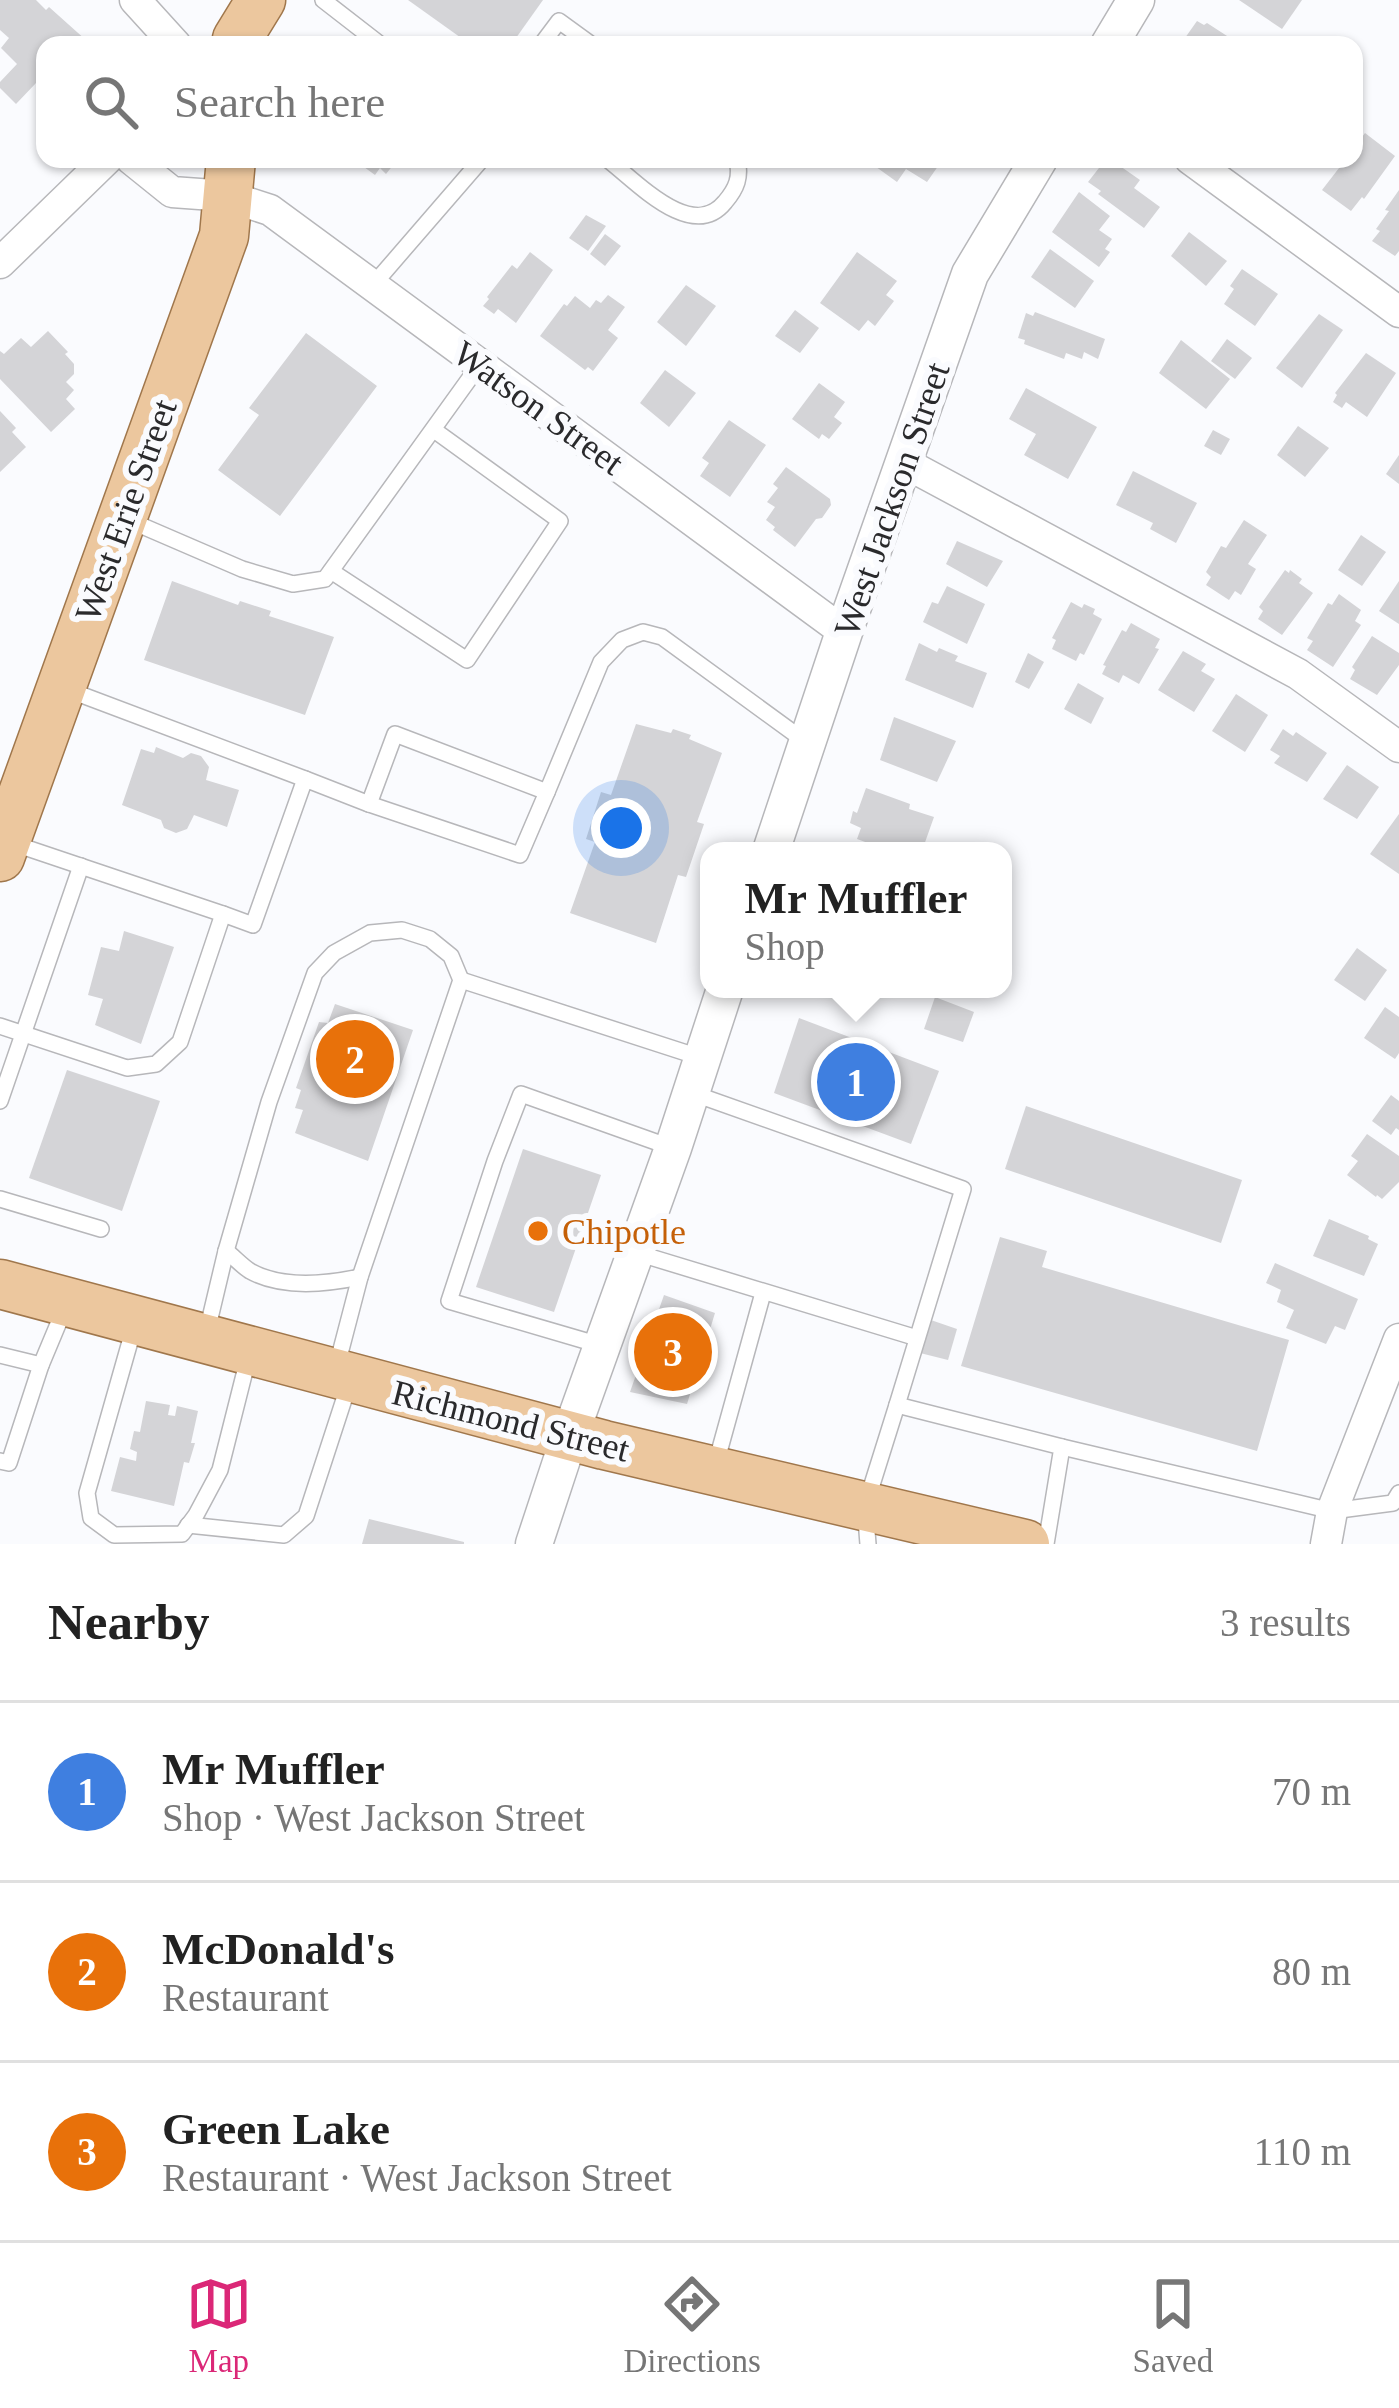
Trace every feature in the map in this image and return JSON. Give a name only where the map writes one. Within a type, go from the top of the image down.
[{"type":"main road","name":"West Erie Street","points":[[3,849],[224,236],[229,178]]},
{"type":"main road","name":"Richmond Street","points":[[0,1284],[714,1470],[867,1525],[1025,1544]]},
{"type":"street","points":[[136,0],[168,36]]},
{"type":"street","points":[[1114,36],[1136,0]]},
{"type":"street","points":[[0,263],[98,168]]},
{"type":"street","name":"Watson Street","points":[[141,168],[172,192],[229,178],[844,632]]},
{"type":"street","name":"West Jackson Street","points":[[774,842],[970,274],[1035,168]]},
{"type":"street","points":[[1202,168],[1399,312]]},
{"type":"street","points":[[904,463],[1298,674],[1399,748]]},
{"type":"street","points":[[534,1544],[721,998]]},
{"type":"street","points":[[1326,1544],[1332,1511],[1399,1339]]},
{"type":"lane","points":[[322,0],[369,36]]},
{"type":"lane","points":[[548,36],[559,21],[580,36]]},
{"type":"lane","points":[[373,285],[474,168]]},
{"type":"lane","points":[[619,168],[679,214],[700,218],[720,208],[736,187],[739,168]]},
{"type":"lane","points":[[122,518],[242,569],[293,584],[325,579],[480,364]]},
{"type":"lane","points":[[331,572],[467,660],[560,521],[434,430]]},
{"type":"lane","points":[[61,687],[369,804],[520,855],[601,662],[622,640],[643,632],[662,637],[807,743]]},
{"type":"lane","points":[[369,804],[395,734],[547,792]]},
{"type":"lane","points":[[3,849],[81,866],[253,925],[304,779]]},
{"type":"lane","points":[[0,1101],[81,866]]},
{"type":"lane","points":[[0,1026],[127,1068],[156,1064],[180,1042],[223,914]]},
{"type":"lane","points":[[136,1321],[87,1493],[91,1518],[114,1535],[182,1534],[220,1470],[226,1251],[269,1102],[315,973],[334,953],[370,933],[402,930],[430,939],[451,956],[461,980],[361,1276],[343,1376],[306,1516],[284,1535],[188,1525]]},
{"type":"lane","points":[[461,980],[963,1189],[897,1406],[867,1525]]},
{"type":"lane","points":[[603,1346],[449,1301],[495,1161],[521,1094],[673,1148]]},
{"type":"lane","points":[[0,1199],[100,1229]]},
{"type":"lane","points":[[226,1251],[251,1271],[280,1281],[333,1283],[361,1276]]},
{"type":"lane","points":[[637,1253],[917,1339]]},
{"type":"lane","points":[[714,1470],[763,1293]]},
{"type":"lane","points":[[0,1461],[9,1463],[41,1365],[68,1302]]},
{"type":"lane","points":[[0,1355],[41,1365]]},
{"type":"lane","points":[[897,1406],[1332,1511],[1393,1503],[1399,1493]]},
{"type":"lane","points":[[1046,1544],[1062,1447]]},
{"type":"building","points":[[0,0],[36,0],[81,36],[36,36],[36,83],[16,104],[0,88],[17,64],[1,48],[9,38],[0,30]]},
{"type":"building","points":[[408,0],[543,0],[517,36],[458,36]]},
{"type":"building","points":[[1239,0],[1302,0],[1282,29]]},
{"type":"building","points":[[1197,21],[1227,36],[1186,36]]},
{"type":"building","points":[[1363,136],[1395,156],[1351,211],[1322,190],[1339,168],[1363,168]]},
{"type":"building","points":[[878,168],[937,168],[927,182],[906,169],[897,182]]},
{"type":"building","points":[[1099,168],[1123,168],[1140,180],[1134,188],[1160,207],[1144,228],[1088,182]]},
{"type":"building","points":[[1399,190],[1399,251],[1395,256],[1372,241]]},
{"type":"building","points":[[1079,192],[1110,216],[1099,230],[1112,239],[1105,249],[1110,252],[1099,267],[1052,232]]},
{"type":"building","points":[[586,215],[606,226],[588,251],[569,238]]},
{"type":"building","points":[[1189,232],[1227,261],[1206,286],[1171,256]]},
{"type":"building","points":[[605,234],[621,246],[605,266],[590,254]]},
{"type":"building","points":[[1050,249],[1094,281],[1075,308],[1031,277]]},
{"type":"building","points":[[530,252],[553,270],[516,323],[498,309],[494,314],[483,306],[512,265],[517,269]]},
{"type":"building","points":[[857,252],[897,281],[886,295],[894,301],[875,326],[868,320],[859,331],[820,303]]},
{"type":"building","points":[[1242,269],[1278,294],[1255,326],[1224,304]]},
{"type":"building","points":[[686,285],[716,306],[686,346],[657,322]]},
{"type":"building","points":[[608,295],[625,307],[608,330],[618,338],[593,371],[540,336],[575,296],[590,308]]},
{"type":"building","points":[[795,310],[819,328],[800,353],[775,336]]},
{"type":"building","points":[[1035,312],[1105,339],[1098,359],[1084,352],[1082,359],[1066,353],[1064,359],[1024,344],[1018,338],[1026,313],[1033,316]]},
{"type":"building","points":[[1319,314],[1343,330],[1302,388],[1276,368]]},
{"type":"building","points":[[48,331],[74,364],[74,374],[66,382],[74,390],[66,399],[75,409],[51,432],[0,379],[0,351],[4,354],[21,338],[31,347]]},
{"type":"building","points":[[306,333],[377,386],[280,516],[218,470],[259,415],[249,408]]},
{"type":"building","points":[[1227,339],[1252,358],[1235,379],[1211,361]]},
{"type":"building","points":[[1181,340],[1230,379],[1206,409],[1159,373]]},
{"type":"building","points":[[1366,353],[1396,373],[1367,417],[1346,402],[1342,408],[1333,402]]},
{"type":"building","points":[[665,370],[696,393],[669,427],[640,403]]},
{"type":"building","points":[[819,383],[845,402],[834,417],[842,423],[829,439],[822,434],[819,439],[792,419]]},
{"type":"building","points":[[1026,388],[1097,427],[1068,479],[1024,455],[1036,434],[1009,419]]},
{"type":"building","points":[[0,411],[26,447],[0,472]]},
{"type":"building","points":[[729,420],[766,445],[730,497],[700,476],[709,463],[702,458]]},
{"type":"building","points":[[1298,426],[1329,448],[1305,477],[1277,455]]},
{"type":"building","points":[[1213,430],[1230,439],[1221,455],[1204,446]]},
{"type":"building","points":[[1399,455],[1399,484],[1386,474]]},
{"type":"building","points":[[786,467],[830,499],[831,505],[795,547],[766,520],[775,507],[767,502],[778,488],[773,484]]},
{"type":"building","points":[[1133,471],[1197,503],[1176,543],[1150,529],[1153,523],[1116,505]]},
{"type":"building","points":[[1244,520],[1267,535],[1248,564],[1256,569],[1241,595],[1235,591],[1229,600],[1206,585],[1211,577],[1206,572]]},
{"type":"building","points":[[1361,535],[1386,552],[1362,586],[1338,570]]},
{"type":"building","points":[[957,541],[1003,561],[987,587],[946,564]]},
{"type":"building","points":[[1285,570],[1302,579],[1299,583],[1313,593],[1282,635],[1258,619],[1263,611],[1259,607]]},
{"type":"building","points":[[172,581],[238,605],[240,601],[271,611],[269,616],[334,637],[305,715],[144,660]]},
{"type":"building","points":[[1399,581],[1399,624],[1379,611]]},
{"type":"building","points":[[947,586],[985,604],[967,644],[923,622],[932,602],[938,604]]},
{"type":"building","points":[[1339,594],[1361,610],[1355,621],[1361,625],[1333,667],[1307,650],[1313,641],[1307,638],[1328,603],[1332,605]]},
{"type":"building","points":[[1071,602],[1095,609],[1093,614],[1102,619],[1084,655],[1080,653],[1076,661],[1052,649],[1056,640],[1052,638]]},
{"type":"building","points":[[1131,623],[1160,639],[1139,684],[1123,675],[1119,683],[1102,674],[1122,630],[1126,632]]},
{"type":"building","points":[[1372,636],[1399,653],[1399,665],[1377,695],[1350,679],[1352,667]]},
{"type":"building","points":[[919,643],[958,656],[955,661],[987,673],[973,708],[905,680]]},
{"type":"building","points":[[1183,651],[1206,664],[1201,671],[1215,679],[1194,712],[1158,690]]},
{"type":"building","points":[[1028,653],[1044,662],[1029,689],[1015,682]]},
{"type":"building","points":[[1078,683],[1104,698],[1091,724],[1064,709]]},
{"type":"building","points":[[1236,694],[1268,715],[1245,752],[1212,731]]},
{"type":"building","points":[[894,717],[956,741],[937,782],[880,760]]},
{"type":"building","points":[[636,724],[691,735],[689,739],[722,753],[697,822],[704,824],[686,877],[678,875],[656,943],[570,913],[595,842],[586,839],[601,792],[611,795]]},
{"type":"building","points":[[1283,729],[1327,753],[1307,782],[1274,763],[1280,756],[1270,750]]},
{"type":"building","points":[[156,747],[183,758],[191,753],[201,756],[209,767],[206,780],[239,790],[227,827],[194,815],[187,829],[176,833],[164,828],[161,820],[122,805],[141,749],[154,753]]},
{"type":"building","points":[[1347,765],[1379,787],[1357,819],[1323,799]]},
{"type":"building","points":[[866,788],[934,817],[925,842],[865,842],[857,839],[861,828],[850,823],[853,811],[857,813]]},
{"type":"building","points":[[1399,814],[1399,874],[1370,854]]},
{"type":"building","points":[[124,931],[174,947],[141,1044],[95,1025],[103,999],[88,995],[101,947],[119,951]]},
{"type":"building","points":[[1357,948],[1387,970],[1365,1001],[1334,980]]},
{"type":"building","points":[[935,998],[974,1012],[963,1042],[924,1029]]},
{"type":"building","points":[[335,1004],[413,1030],[368,1161],[295,1133],[303,1110],[295,1108],[301,1090],[296,1088],[319,1022],[328,1023]]},
{"type":"building","points":[[1385,1007],[1399,1017],[1395,1059],[1364,1038]]},
{"type":"building","points":[[799,1018],[939,1071],[911,1144],[774,1093]]},
{"type":"building","points":[[67,1070],[160,1101],[122,1211],[29,1178]]},
{"type":"building","points":[[1391,1095],[1399,1101],[1399,1130],[1391,1135],[1372,1121]]},
{"type":"building","points":[[1026,1106],[1242,1180],[1221,1243],[1005,1169]]},
{"type":"building","points":[[1367,1134],[1399,1156],[1399,1182],[1382,1199],[1347,1175],[1358,1161],[1351,1156]]},
{"type":"building","name":"Chipotle","points":[[523,1149],[601,1175],[554,1312],[476,1287]]},
{"type":"building","points":[[1329,1219],[1378,1244],[1364,1276],[1313,1256]]},
{"type":"building","points":[[1000,1237],[1047,1251],[1042,1267],[1289,1340],[1257,1451],[961,1366]]},
{"type":"building","points":[[1275,1263],[1358,1299],[1345,1330],[1335,1326],[1326,1344],[1286,1328],[1294,1310],[1277,1302],[1281,1290],[1266,1283]]},
{"type":"building","points":[[664,1295],[715,1313],[687,1404],[630,1392]]},
{"type":"building","points":[[925,1318],[957,1329],[948,1360],[916,1352]]},
{"type":"building","points":[[146,1401],[170,1405],[168,1415],[175,1416],[177,1406],[198,1411],[191,1443],[195,1443],[189,1463],[184,1462],[174,1506],[111,1491],[120,1457],[136,1461],[137,1452],[130,1449],[134,1431],[140,1432]]},
{"type":"building","points":[[369,1519],[464,1542],[464,1544],[362,1544]]},
{"type":"place","name":"McDonald's","points":[[355,1059]]},
{"type":"place","name":"Mr Muffler","points":[[856,1082]]},
{"type":"place","name":"Chipotle","points":[[538,1231]]},
{"type":"place","name":"Green Lake","points":[[673,1352]]}]
